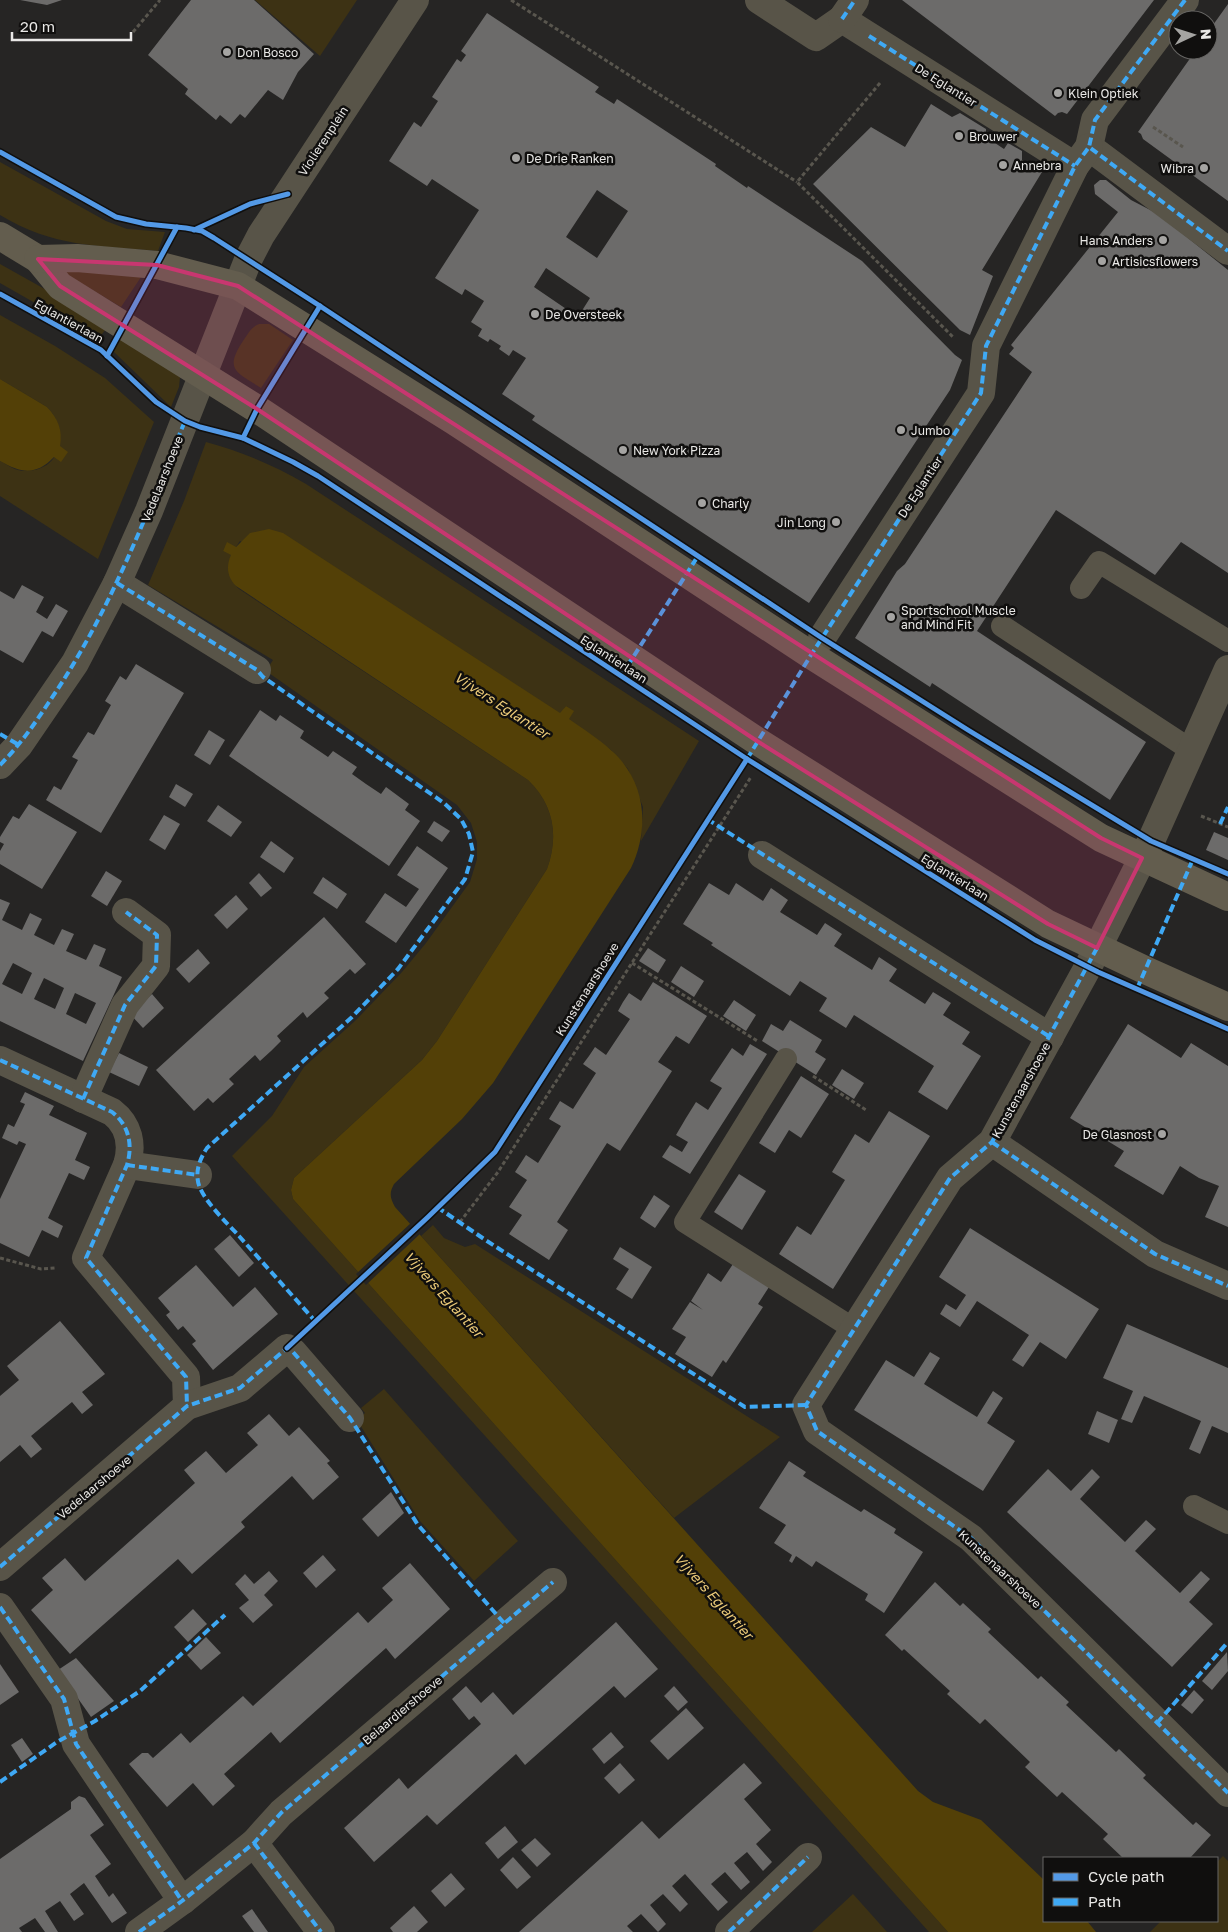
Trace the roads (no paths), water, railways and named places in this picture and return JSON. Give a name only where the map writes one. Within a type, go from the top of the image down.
[{"type":"street","name":"Violierenplein","points":[[202,375],[248,260],[261,235],[415,0]]},
{"type":"street","points":[[759,0],[816,37],[849,9]]},
{"type":"street","name":"De Eglantier","points":[[822,638],[981,393],[986,346],[1082,156],[1095,120],[1185,0]]},
{"type":"street","name":"De Eglantier","points":[[849,9],[869,36],[902,57],[1082,156],[1228,251]]},
{"type":"street","name":"Eglantierlaan","points":[[0,236],[38,259],[60,286],[265,415],[757,741],[1048,924],[1228,1007]]},
{"type":"street","points":[[38,259],[77,258],[157,265],[238,286],[454,421],[811,655],[1101,838],[1228,897]]},
{"type":"street","name":"Vedelaarshoeve","points":[[0,765],[10,740],[75,663],[117,583],[149,511],[202,375]]},
{"type":"street","points":[[117,583],[257,670]]},
{"type":"street","points":[[1142,858],[1228,668]]},
{"type":"street","name":"Kunstenaarshoeve","points":[[762,855],[1050,1037]]},
{"type":"street","name":"Kunstenaarshoeve","points":[[1142,858],[1050,1037],[992,1142],[950,1178],[806,1405],[817,1431],[971,1538],[1228,1792]]},
{"type":"street","points":[[83,1099],[124,1005],[156,966],[157,935],[126,912]]},
{"type":"street","points":[[0,1060],[112,1112],[118,1116],[124,1125],[130,1140],[130,1156],[86,1258],[186,1377],[188,1406]]},
{"type":"street","name":"Kunstenaarshoeve","points":[[992,1142],[1156,1254],[1228,1286]]},
{"type":"street","points":[[127,1165],[198,1175]]},
{"type":"street","name":"Vedelaarshoeve","points":[[0,1566],[188,1406],[240,1388],[287,1348],[293,1352],[350,1418]]},
{"type":"street","name":"Beiaardiershoeve","points":[[140,1932],[182,1901],[254,1842],[281,1813],[554,1582]]},
{"type":"street","points":[[0,1607],[64,1699],[76,1744],[182,1901]]},
{"type":"street","points":[[254,1842],[321,1932]]},
{"type":"street","points":[[728,1932],[808,1857]]},
{"type":"lane","points":[[1081,588],[1099,562],[1228,640]]},
{"type":"lane","points":[[1002,626],[1192,750]]},
{"type":"lane","points":[[786,1059],[685,1222],[854,1328]]},
{"type":"lane","points":[[1194,1506],[1228,1523]]},
{"type":"water","points":[[0,379],[47,407],[54,416],[60,430],[60,446],[68,452],[61,462],[54,457],[41,467],[28,471],[15,468],[0,461]]},
{"type":"water","name":"Vijvers Eglantier","points":[[269,529],[283,533],[560,713],[566,706],[574,711],[569,719],[612,751],[623,763],[638,791],[641,806],[641,837],[631,868],[493,1083],[462,1119],[394,1184],[391,1196],[395,1207],[918,1791],[933,1802],[981,1820],[1043,1879],[1043,1922],[1088,1922],[1096,1932],[948,1932],[293,1199],[291,1190],[294,1178],[422,1060],[437,1041],[547,869],[553,845],[553,833],[549,810],[537,790],[528,780],[236,586],[228,571],[231,555],[223,551],[227,542],[236,547],[250,533]]},
{"type":"place","name":"Don Bosco","points":[[227,52]]},
{"type":"place","name":"Klein Optiek","points":[[1058,93]]},
{"type":"place","name":"Brouwer","points":[[959,136]]},
{"type":"place","name":"De Drie Ranken","points":[[516,158]]},
{"type":"place","name":"Annebra","points":[[1003,165]]},
{"type":"place","name":"Wibra","points":[[1204,168]]},
{"type":"place","name":"Hans Anders","points":[[1163,240]]},
{"type":"place","name":"Artisicsflowers","points":[[1102,261]]},
{"type":"place","name":"De Oversteek","points":[[535,314]]},
{"type":"place","name":"Jumbo","points":[[901,430]]},
{"type":"place","name":"New York Pizza","points":[[623,450]]},
{"type":"place","name":"Charly","points":[[702,503]]},
{"type":"place","name":"Jin Long","points":[[836,522]]},
{"type":"place","name":"Sportschool Muscle and Mind Fit","points":[[891,617]]},
{"type":"place","name":"De Glasnost","points":[[1162,1134]]}]
